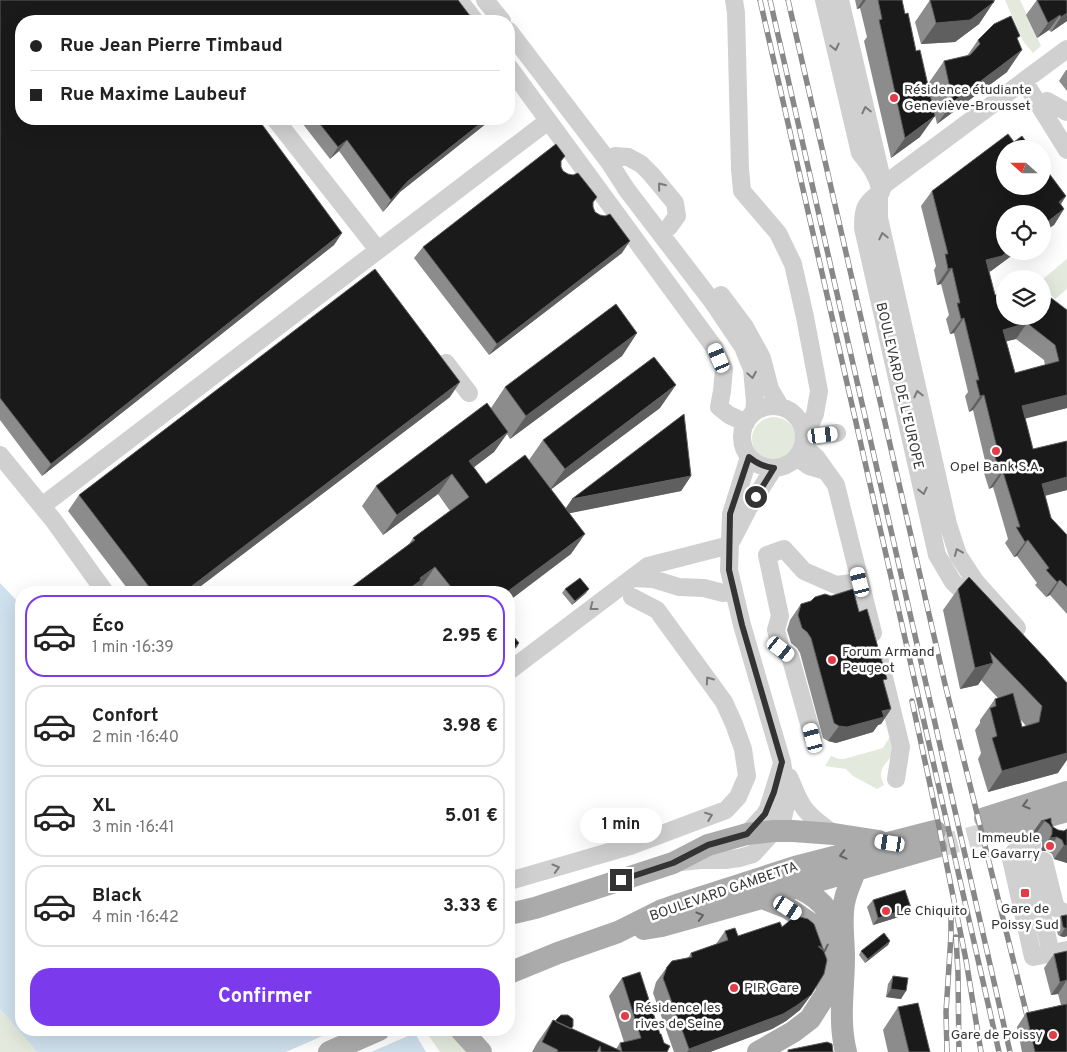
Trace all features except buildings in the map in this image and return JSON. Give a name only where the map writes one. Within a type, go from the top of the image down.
[{"type":"main road","points":[[1058,820],[987,825],[1067,792]]},
{"type":"main road","points":[[515,913],[535,908],[673,863],[708,845],[747,834],[793,831],[834,834],[890,843]]},
{"type":"main road","name":"BOULEVARD GAMBETTA","points":[[936,839],[855,871],[662,926],[618,932],[680,904],[795,867],[890,843],[936,839]]},
{"type":"main road","points":[[844,1045],[842,993],[844,957],[843,907],[855,871]]},
{"type":"main road","points":[[771,875],[797,887],[820,902],[833,919],[844,957]]},
{"type":"main road","points":[[758,1052],[804,1025],[816,1012],[826,994],[830,974],[822,935],[814,926],[788,908],[762,898]]},
{"type":"main road","points":[[515,917],[535,908]]},
{"type":"main road","points":[[515,971],[558,953],[618,932]]},
{"type":"main road","points":[[804,1025],[819,1026],[833,1032],[844,1045]]},
{"type":"main road","points":[[329,1052],[365,1036]]},
{"type":"main road","points":[[459,1036],[471,1052]]},
{"type":"main road","points":[[466,1036],[481,1052]]},
{"type":"street","points":[[459,0],[470,15]]},
{"type":"street","points":[[485,0],[497,15]]},
{"type":"street","points":[[734,0],[742,191],[778,233],[793,264],[813,353],[819,392],[818,398],[815,414],[802,443],[790,463],[782,467],[765,467],[749,457],[742,439],[743,429],[750,418],[762,408],[771,406],[786,409],[804,409],[818,398]]},
{"type":"street","points":[[824,0],[860,153],[874,172],[880,184],[881,193]]},
{"type":"street","points":[[840,0],[877,158],[881,193]]},
{"type":"street","points":[[515,39],[627,190],[690,271],[743,347],[752,369],[755,397],[750,418]]},
{"type":"street","points":[[881,193],[905,171],[1067,49]]},
{"type":"street","points":[[515,75],[548,120],[574,168],[610,205],[714,347],[724,369],[719,407],[729,415],[750,418]]},
{"type":"street","points":[[1024,81],[1067,150]]},
{"type":"street","points":[[1047,101],[1067,112]]},
{"type":"street","points":[[42,506],[548,120]]},
{"type":"street","points":[[279,125],[372,254],[379,274]]},
{"type":"street","points":[[608,162],[636,185],[745,327],[762,358],[770,389],[786,409],[798,418],[802,425],[802,443],[809,466],[826,471],[836,485],[901,747],[896,779]]},
{"type":"street","name":"BOULEVARD DE L'EUROPE","points":[[881,193],[869,202],[863,212],[863,228],[937,555],[952,582],[976,589]]},
{"type":"street","name":"BOULEVARD DE L'EUROPE","points":[[881,193],[879,218],[948,524],[958,555],[976,589],[1021,643]]},
{"type":"street","points":[[595,217],[610,205]]},
{"type":"street","points":[[439,354],[469,393]]},
{"type":"street","points":[[802,443],[837,434]]},
{"type":"street","points":[[0,455],[54,521],[101,586]]},
{"type":"street","points":[[673,863],[724,860],[753,854],[783,818],[786,805],[787,792],[782,762],[742,625],[729,570],[730,514],[749,457]]},
{"type":"street","points":[[515,666],[648,566],[730,545],[748,509],[774,468]]},
{"type":"street","points":[[813,738],[790,656],[781,649],[776,630],[780,616],[767,555],[784,549],[804,571],[836,585],[860,582]]},
{"type":"street","points":[[687,556],[679,571],[687,587]]},
{"type":"street","points":[[632,578],[653,579],[679,587],[704,588],[723,593],[734,591]]},
{"type":"street","points":[[515,879],[630,846],[726,810],[738,796],[747,776],[743,749],[724,702],[657,610],[632,597]]},
{"type":"street","points":[[782,762],[801,804],[834,834]]},
{"type":"street","points":[[747,834],[768,809],[782,762]]},
{"type":"street","points":[[1056,950],[1029,846],[1014,851],[1011,858],[1032,950],[1056,950],[1067,942]]},
{"type":"street","points":[[1044,861],[1055,905],[1067,914]]},
{"type":"shaded area","points":[[1005,0],[1020,0],[1041,46],[1033,53],[1023,41]]},
{"type":"shaded area","points":[[1067,259],[1067,289],[1055,299],[1051,295],[1051,272]]},
{"type":"shaded area","points":[[770,417],[778,417],[790,423],[796,439],[790,455],[778,461],[770,461],[758,455],[752,443],[752,435],[758,423]]},
{"type":"shaded area","points":[[891,737],[892,754],[881,773],[884,785],[877,789],[853,776],[846,769],[825,766],[831,756],[844,759],[883,748]]},
{"type":"shaded area","points":[[0,1009],[15,1026],[15,1036],[23,1036],[37,1052],[0,1052]]},
{"type":"shaded area","points":[[429,1036],[457,1036],[469,1052],[440,1052]]},
{"type":"water","points":[[0,583],[15,599],[15,1026],[0,1009]]},
{"type":"water","points":[[23,1036],[417,1036],[426,1052],[37,1052]]},
{"type":"pier","points":[[322,1036],[408,1036],[371,1052],[286,1052]]},
{"type":"tunnel","points":[[936,847],[989,833]]},
{"type":"railway","points":[[760,0],[999,1052]]},
{"type":"railway","points":[[770,0],[1010,1052]]},
{"type":"railway","points":[[788,0],[945,684],[1036,1052]]},
{"type":"railway","points":[[912,701],[966,960],[981,1052]]},
{"type":"railway","points":[[947,1052],[946,1012],[951,910]]},
{"type":"railway","points":[[956,937],[959,1052]]},
{"type":"place","name":"Résidence étudiante Geneviève-Brousset","points":[[894,98]]},
{"type":"place","name":"Opel Bank S.A.","points":[[996,451]]},
{"type":"place","name":"Forum Armand Peugeot","points":[[832,660]]},
{"type":"place","name":"Immeuble Le Gavarry","points":[[1050,846]]},
{"type":"place","name":"Gare de Poissy Sud","points":[[1025,893]]},
{"type":"place","name":"Le Chiquito","points":[[886,911]]},
{"type":"place","name":"PIR Gare","points":[[734,988]]},
{"type":"place","name":"Résidence les rives de Seine","points":[[625,1016]]},
{"type":"place","name":"Gare de Poissy","points":[[1053,1035]]},
{"type":"route","points":[[621,880],[673,863],[708,845],[747,834],[765,814],[774,792],[782,762],[742,625],[729,570],[730,514],[749,457],[765,467],[774,468],[756,497]]}]
